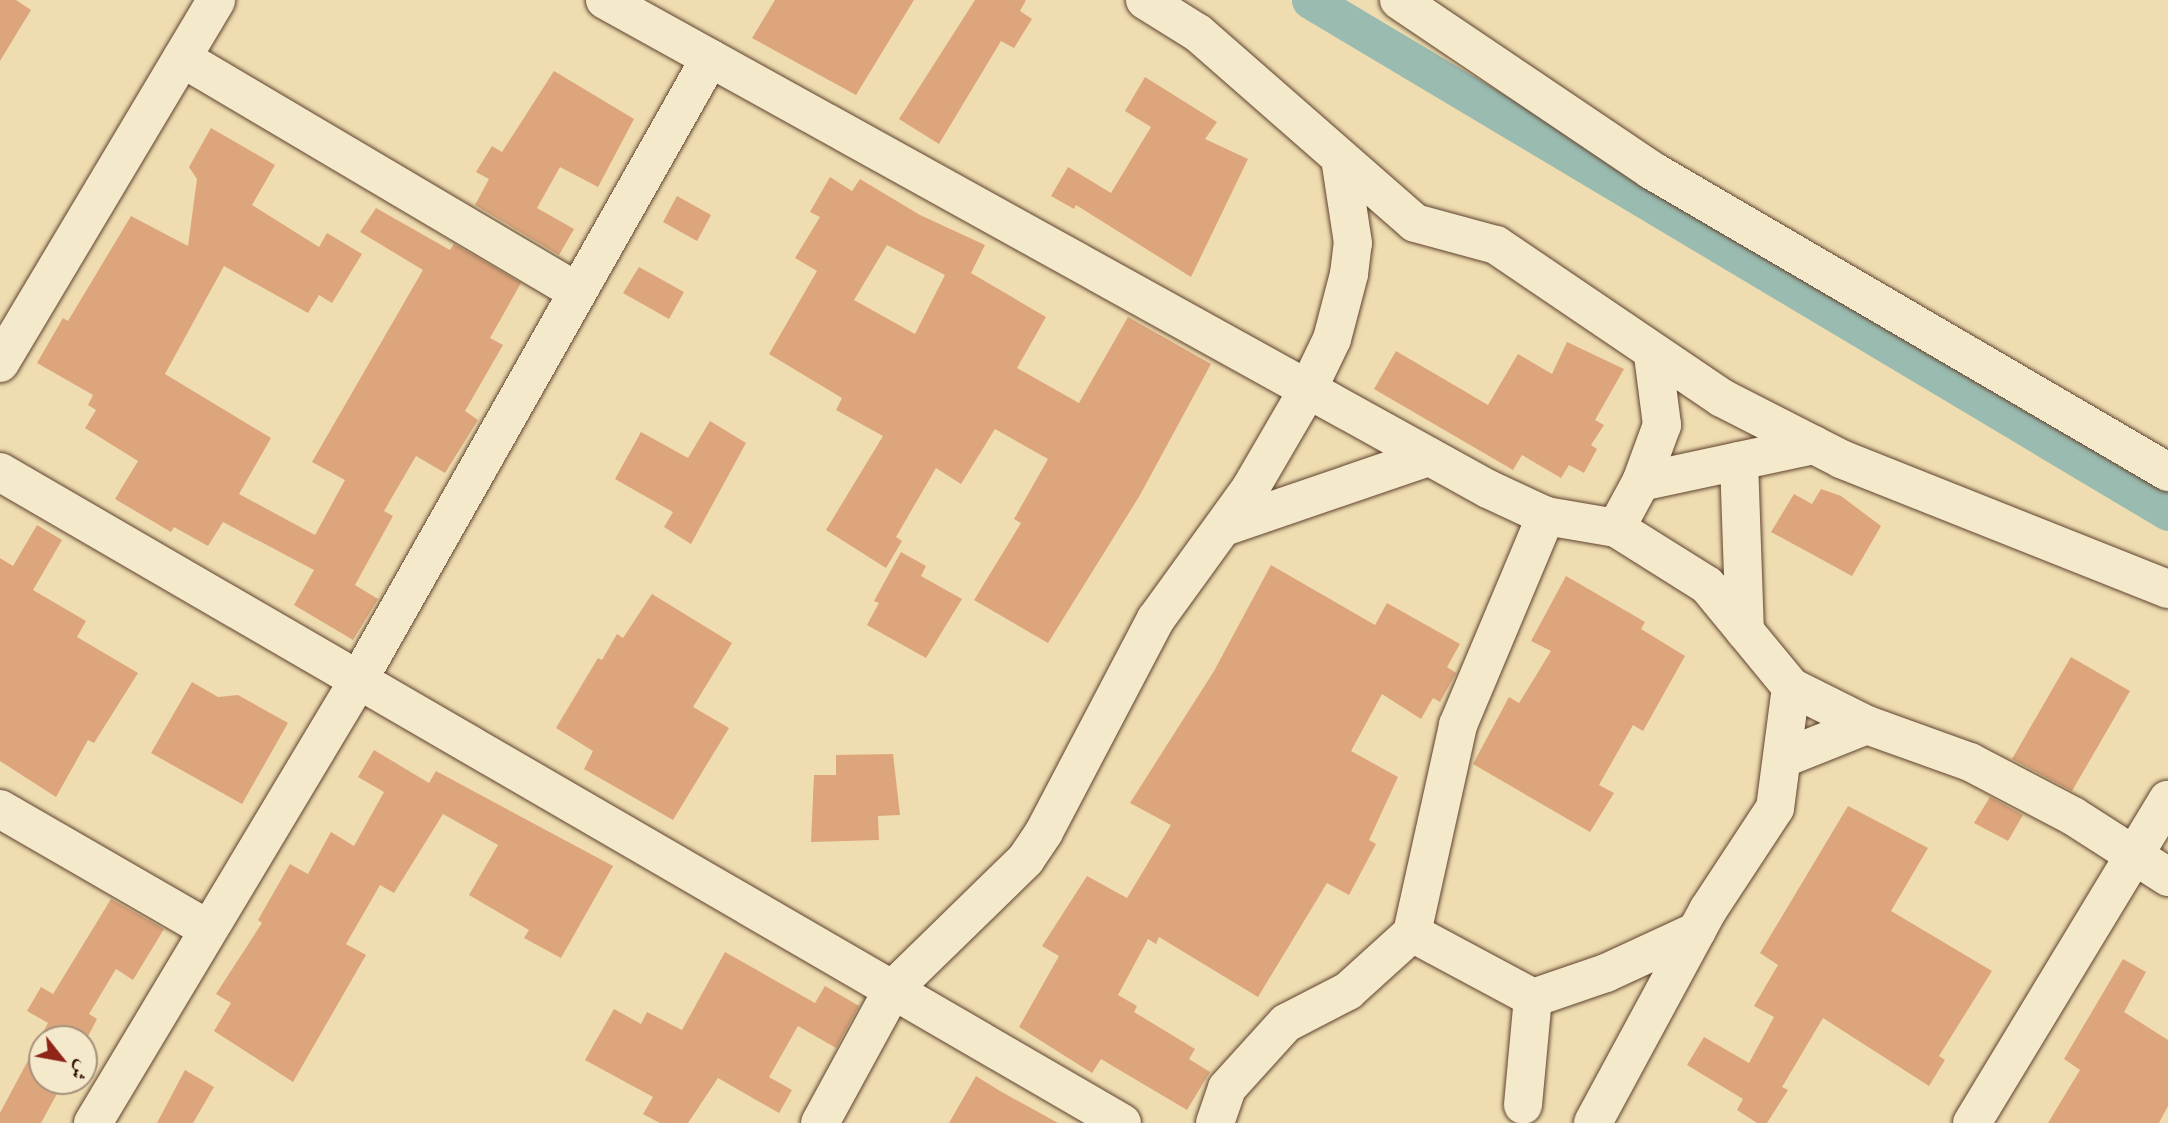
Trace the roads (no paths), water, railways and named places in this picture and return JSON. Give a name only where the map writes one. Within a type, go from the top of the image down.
[{"type":"street","points":[[0,363],[216,0]]},
{"type":"street","points":[[605,0],[1429,457],[1546,516],[1616,528],[1707,585],[1791,687],[1867,725],[1970,762],[2073,816],[2168,877]]},
{"type":"street","points":[[1145,0],[1198,33],[1415,223],[1496,245],[1653,355],[1721,398],[1814,446],[2168,589]]},
{"type":"street","points":[[1399,0],[1651,170],[2168,472]]},
{"type":"street","points":[[182,58],[575,290]]},
{"type":"street","points":[[93,1123],[206,928],[359,679],[575,290],[710,58]]},
{"type":"street","points":[[820,1123],[893,989],[1026,859],[1091,748],[1167,601],[1224,527],[1307,391],[1332,339],[1349,274],[1353,243],[1340,158]]},
{"type":"street","points":[[1616,528],[1641,482],[1662,425],[1653,355]]},
{"type":"street","points":[[1641,482],[1814,446]]},
{"type":"street","points":[[1224,527],[1429,457]]},
{"type":"street","points":[[1739,461],[1745,631]]},
{"type":"street","points":[[0,472],[1122,1123]]},
{"type":"street","points":[[1215,1123],[1227,1088],[1286,1023],[1348,990],[1412,933],[1458,725],[1546,516]]},
{"type":"street","points":[[1592,1123],[1697,930],[1774,808],[1784,758],[1791,687]]},
{"type":"street","points":[[1784,758],[1867,725]]},
{"type":"street","points":[[1972,1123],[2168,800]]},
{"type":"street","points":[[0,809],[206,928]]},
{"type":"street","points":[[1412,933],[1533,998],[1606,973],[1697,930]]},
{"type":"street","points":[[1523,1105],[1533,998]]},
{"type":"waterway","points":[[1310,0],[2168,512]]}]
